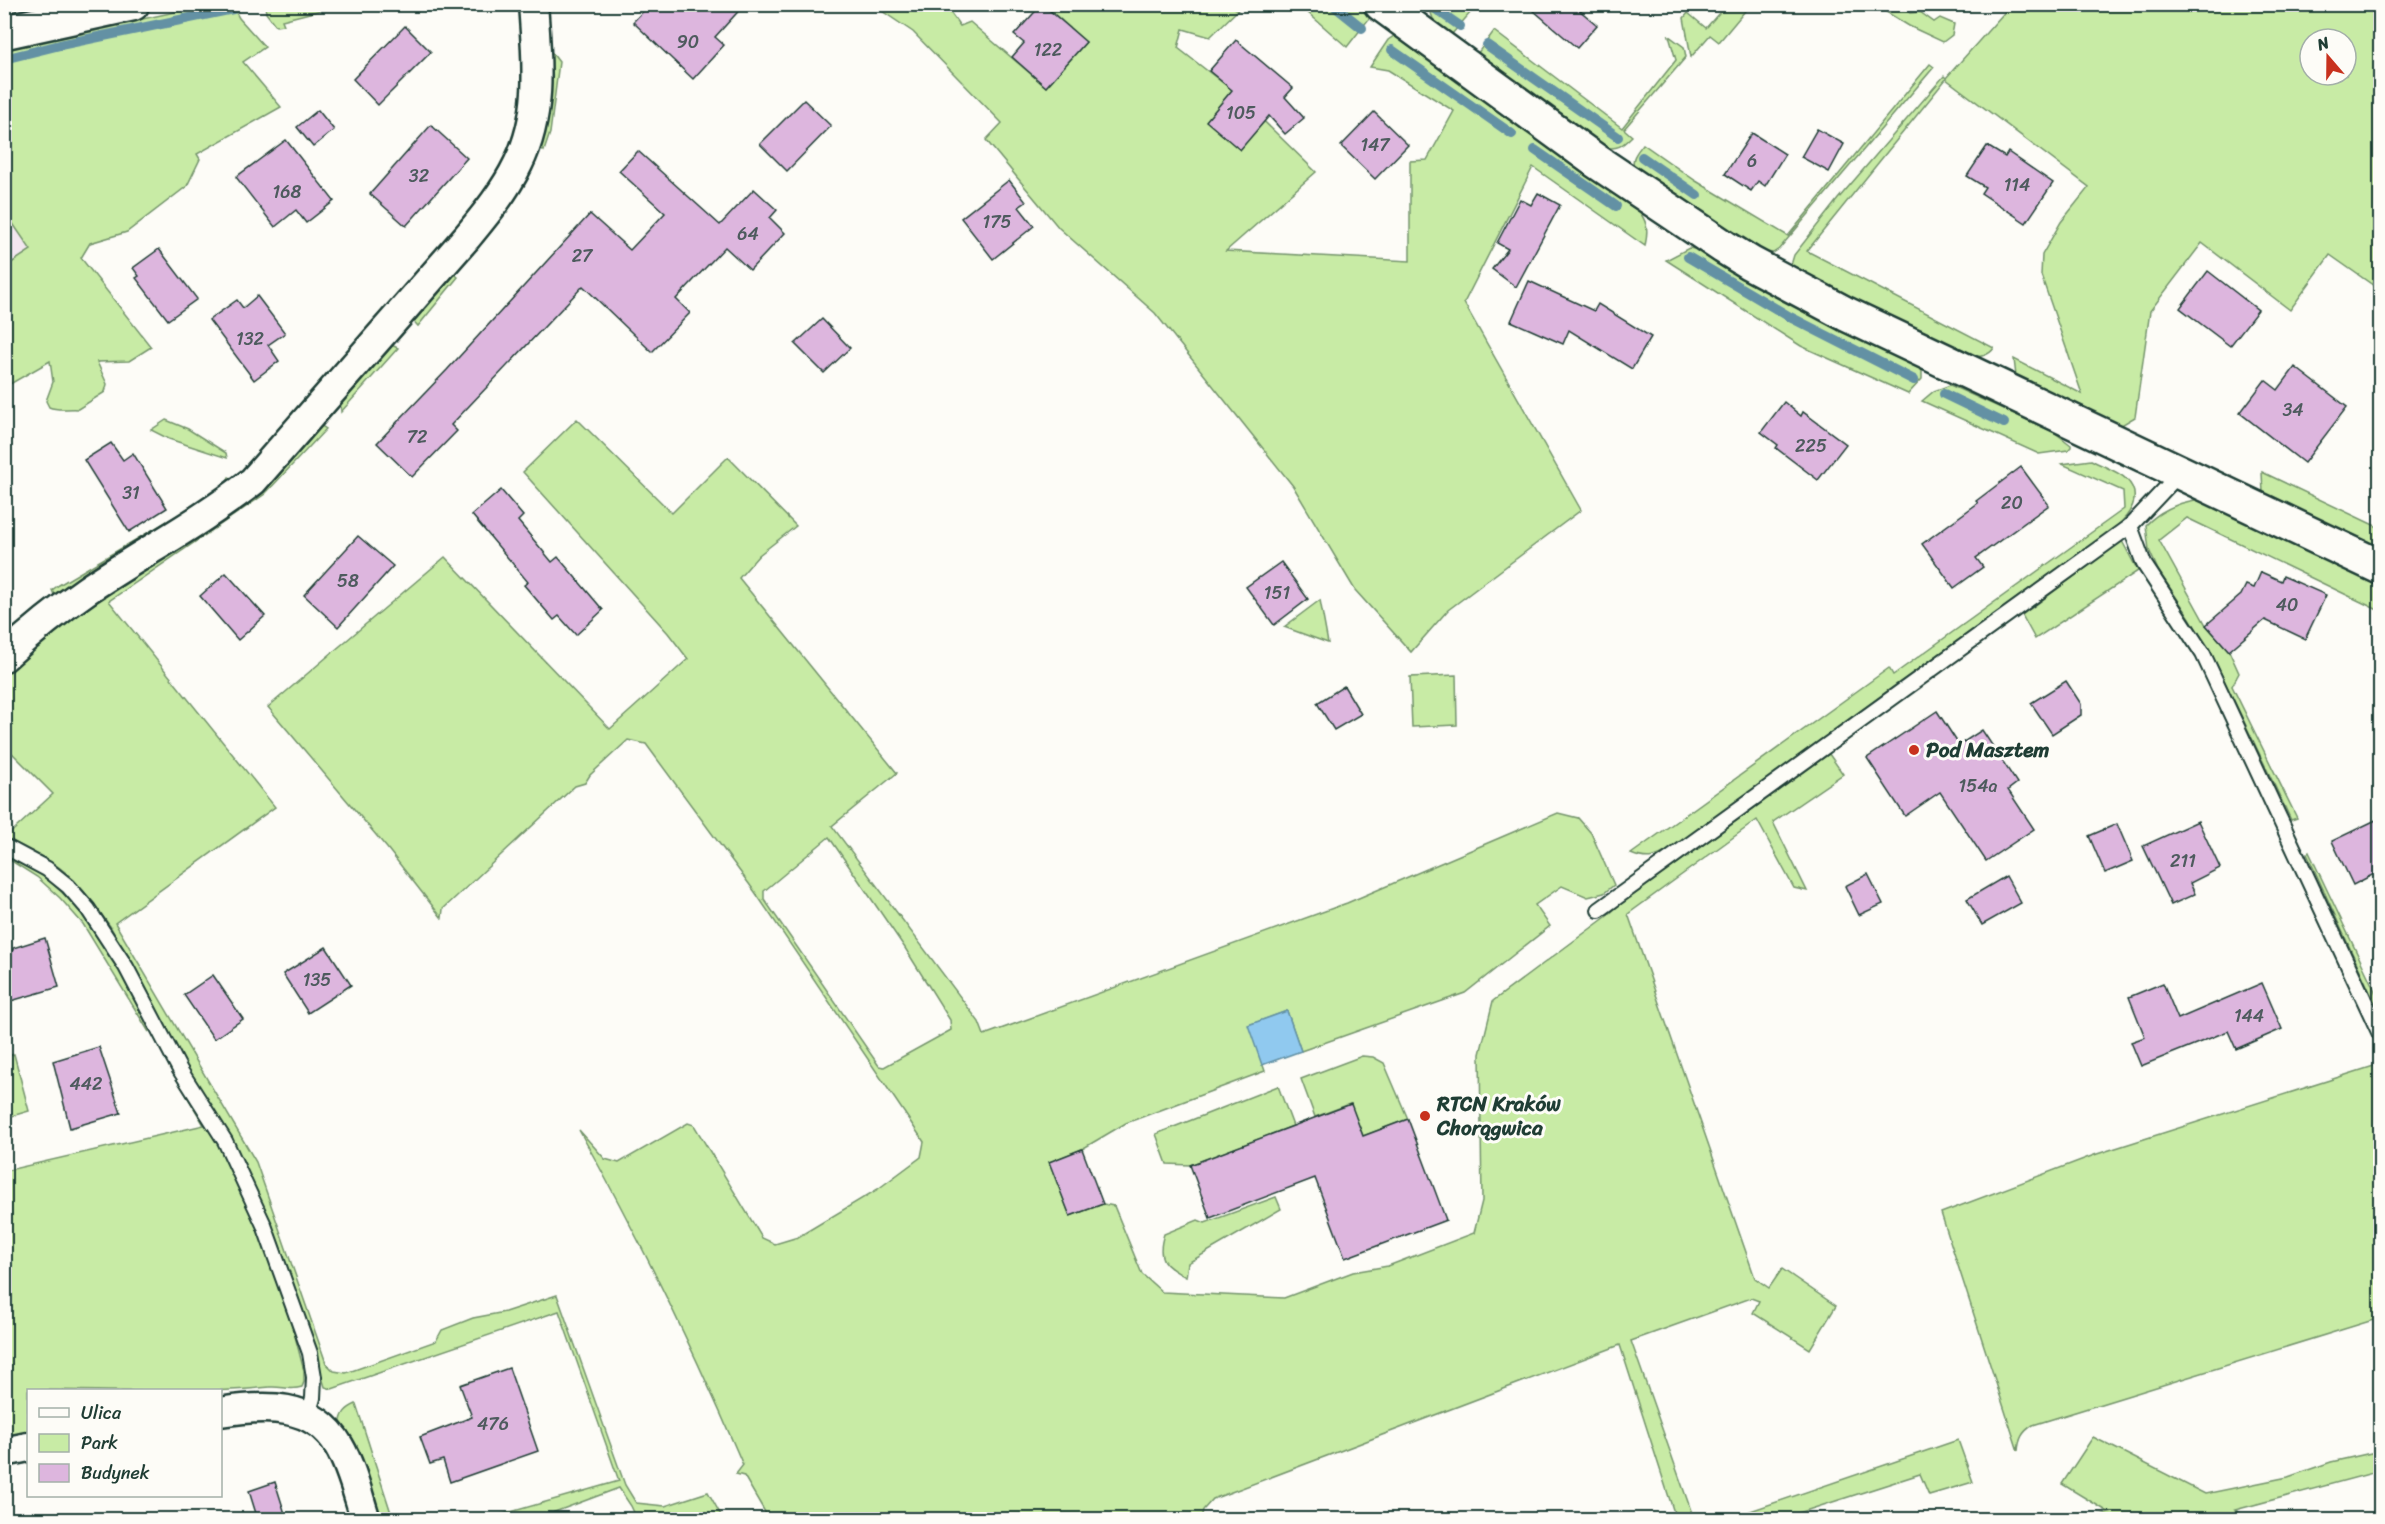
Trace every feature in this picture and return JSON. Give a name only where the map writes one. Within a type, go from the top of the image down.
[{"type":"street","points":[[4,32],[132,4]]},
{"type":"street","points":[[4,657],[52,615],[87,590],[227,502],[253,481],[467,237],[499,196],[518,164],[531,127],[536,96],[537,56],[533,4]]},
{"type":"street","points":[[1381,4],[1596,161],[1724,247],[1846,314],[2380,567]]},
{"type":"street","points":[[222,1413],[282,1407],[308,1415],[326,1429],[339,1445],[366,1520]]},
{"type":"street","points":[[4,1452],[27,1447]]},
{"type":"lane","points":[[1599,910],[2130,526],[2181,472]]},
{"type":"lane","points":[[2130,526],[2144,564],[2203,654],[2380,1034]]},
{"type":"lane","points":[[4,846],[25,855],[47,869],[68,886],[88,909],[121,958],[180,1070],[225,1141],[264,1225],[309,1353],[314,1377],[313,1398],[308,1415]]},
{"type":"shaded area","points":[[4,212],[32,250],[5,267],[4,267]]},
{"type":"green space","points":[[265,4],[341,5],[282,20],[284,25],[276,26],[266,13]]},
{"type":"green space","points":[[1435,4],[1459,5],[1471,12],[1452,34],[1434,22],[1430,10]]},
{"type":"green space","points":[[207,5],[232,5],[239,18],[265,47],[243,62],[281,107],[197,154],[200,159],[187,186],[127,232],[90,243],[81,258],[151,347],[129,361],[97,362],[107,384],[105,392],[78,409],[49,407],[46,401],[53,382],[50,361],[5,387],[5,267],[31,250],[5,212],[4,49]]},
{"type":"green space","points":[[873,5],[945,5],[960,26],[970,22],[1046,87],[1086,42],[1051,11],[1055,5],[1230,5],[1238,10],[1210,37],[1183,29],[1178,48],[1232,90],[1316,172],[1226,251],[1410,261],[1410,161],[1427,160],[1454,111],[1388,70],[1370,67],[1388,40],[1397,34],[1636,207],[1645,221],[1647,234],[1645,246],[1533,167],[1464,303],[1581,510],[1448,610],[1411,652],[1355,590],[1293,486],[1155,313],[1059,228],[986,140],[1002,123],[913,32]]},
{"type":"green space","points":[[1299,5],[1357,5],[1372,15],[1347,47]]},
{"type":"green space","points":[[1726,5],[1750,5],[1719,42],[1710,35],[1691,57],[1684,18],[1688,13],[1706,28]]},
{"type":"green space","points":[[1875,5],[1900,5],[1910,13],[1920,12],[1934,22],[1940,18],[1954,24],[1952,35],[1943,42],[1909,26]]},
{"type":"green space","points":[[2011,5],[2380,5],[2380,290],[2330,255],[2290,310],[2202,243],[2150,311],[2135,417],[2120,426],[2023,381],[2016,376],[2014,359],[2082,394],[2041,275],[2042,255],[2061,222],[2089,187],[1946,79],[1807,251],[1994,348],[1992,351],[1983,356],[1969,357],[1874,312],[1795,270],[1791,265],[1794,255],[1838,199],[1944,76],[1946,78]]},
{"type":"green space","points":[[1494,31],[1622,128],[1676,60],[1669,36],[1684,47],[1686,57],[1624,129],[1632,136],[1619,146],[1608,148],[1603,147],[1477,54]]},
{"type":"green space","points":[[549,49],[559,62],[550,133],[544,151],[538,145]]},
{"type":"green space","points":[[1930,64],[1934,67],[1779,249],[1773,253],[1765,252],[1635,171],[1633,160],[1643,144],[1696,181],[1788,236]]},
{"type":"green space","points":[[1689,248],[1700,250],[1922,368],[1922,379],[1908,394],[1801,346],[1666,260]]},
{"type":"green space","points":[[449,269],[458,277],[418,326],[408,315]]},
{"type":"green space","points":[[387,343],[398,348],[341,412],[340,396]]},
{"type":"green space","points":[[1950,385],[2054,432],[2071,447],[2068,450],[2039,454],[1922,401],[1934,391]]},
{"type":"green space","points":[[577,419],[672,513],[728,457],[796,526],[759,555],[739,578],[897,773],[832,826],[979,1022],[984,1035],[1347,903],[1558,813],[1578,818],[1591,833],[1614,885],[1604,893],[1588,897],[1562,886],[1535,905],[1550,926],[1465,993],[1301,1051],[1287,1011],[1249,1025],[1265,1071],[1126,1123],[1082,1149],[1050,1162],[1070,1216],[1103,1204],[1114,1206],[1142,1274],[1162,1292],[1284,1298],[1353,1272],[1388,1266],[1474,1233],[1482,1201],[1480,1054],[1493,1001],[1617,907],[1829,754],[1843,774],[1773,822],[1807,891],[1794,888],[1757,820],[1628,914],[1755,1278],[1769,1288],[1782,1269],[1836,1306],[1810,1349],[1753,1313],[1759,1301],[1751,1298],[1631,1341],[1694,1519],[1676,1519],[1620,1345],[1213,1499],[1203,1510],[1201,1519],[1181,1514],[1165,1520],[769,1519],[744,1476],[736,1474],[743,1465],[705,1379],[666,1295],[579,1130],[605,1159],[619,1163],[688,1123],[694,1125],[762,1238],[775,1244],[798,1237],[878,1189],[921,1157],[924,1142],[755,892],[646,744],[628,740],[590,775],[585,783],[575,786],[443,909],[442,918],[387,848],[268,707],[445,557],[610,729],[688,659],[668,633],[523,472]],"holes":[[[829,837],[905,948],[950,1020],[951,1030],[884,1067],[879,1066],[764,899],[764,891]]]},
{"type":"green space","points":[[166,420],[188,429],[226,453],[227,458],[169,439],[151,430]]},
{"type":"green space","points":[[317,423],[326,429],[265,494],[109,601],[275,807],[115,923],[256,1162],[326,1363],[334,1371],[346,1373],[436,1341],[442,1330],[473,1318],[505,1312],[557,1295],[625,1485],[636,1503],[665,1506],[708,1492],[723,1519],[637,1519],[619,1488],[536,1519],[486,1519],[619,1481],[559,1311],[332,1389],[325,1387],[299,1300],[264,1209],[110,926],[87,895],[60,868],[5,838],[53,794],[5,746],[5,671],[23,654]]},
{"type":"green space","points":[[2091,460],[2123,476],[2134,492],[2129,512],[2115,528],[1671,849],[1652,858],[1631,854],[1889,668],[1893,675],[2124,509],[2123,491],[2062,464]]},
{"type":"green space","points":[[2262,472],[2380,528],[2380,547],[2263,493]]},
{"type":"green space","points":[[229,477],[233,479],[233,488],[57,602],[52,590],[225,487]]},
{"type":"green space","points":[[2195,500],[2204,500],[2380,585],[2380,611],[2187,518],[2159,540],[2206,625],[2229,651],[2239,673],[2232,686],[2297,818],[2291,820],[2218,667],[2190,618],[2158,570],[2149,550],[2146,525],[2168,509]]},
{"type":"green space","points":[[2122,541],[2138,571],[2035,639],[2022,615]]},
{"type":"green space","points":[[1320,600],[1328,643],[1284,627]]},
{"type":"green space","points":[[1456,675],[1457,725],[1412,727],[1410,677]]},
{"type":"green space","points":[[2309,852],[2375,991],[2380,1005],[2380,1014],[2307,854]]},
{"type":"green space","points":[[4,853],[45,878],[79,910],[107,948],[149,1032],[83,924],[37,877],[5,857]]},
{"type":"green space","points":[[14,1054],[29,1111],[5,1118],[5,1057]]},
{"type":"green space","points":[[1362,1056],[1373,1057],[1384,1063],[1408,1119],[1363,1136],[1350,1104],[1315,1117],[1301,1079]]},
{"type":"green space","points":[[2380,1064],[2380,1318],[2033,1425],[2022,1436],[2018,1451],[1941,1213],[2097,1154]]},
{"type":"green space","points":[[177,1079],[210,1123],[263,1236],[290,1317],[304,1371],[302,1387],[222,1390],[27,1389],[27,1439],[5,1444],[4,1171],[204,1125]]},
{"type":"green space","points":[[1278,1086],[1293,1126],[1190,1165],[1167,1164],[1156,1134]]},
{"type":"green space","points":[[1276,1197],[1281,1209],[1188,1263],[1186,1277],[1164,1261],[1161,1250],[1164,1234],[1198,1220],[1205,1223]]},
{"type":"green space","points":[[356,1404],[393,1519],[375,1519],[340,1425],[345,1412]]},
{"type":"green space","points":[[2093,1437],[2205,1494],[2288,1477],[2331,1462],[2380,1451],[2380,1471],[2235,1510],[2250,1519],[2082,1519],[2110,1513],[2062,1484]]},
{"type":"green space","points":[[1958,1440],[1973,1482],[1929,1495],[1920,1474],[1780,1519],[1727,1519]]},
{"type":"water","points":[[1287,1011],[1301,1051],[1262,1065],[1248,1025]]},
{"type":"building","points":[[650,4],[745,4],[715,37],[724,45],[693,79],[633,22]]},
{"type":"building","points":[[1042,4],[1086,42],[1046,87],[1012,57],[1024,43],[1014,35]]},
{"type":"building","points":[[1526,4],[1572,4],[1597,25],[1577,48]]},
{"type":"building","points":[[405,26],[431,52],[378,105],[353,79]]},
{"type":"building","points":[[1236,40],[1293,88],[1285,97],[1304,118],[1285,134],[1269,116],[1240,150],[1206,121],[1232,90],[1209,71]]},
{"type":"building","points":[[804,100],[831,126],[787,171],[760,144]]},
{"type":"building","points":[[318,110],[334,130],[313,147],[297,127]]},
{"type":"building","points":[[1374,112],[1408,145],[1375,179],[1341,146]]},
{"type":"building","points":[[431,125],[467,158],[406,226],[370,194]]},
{"type":"building","points":[[1817,129],[1844,144],[1829,172],[1801,157]]},
{"type":"building","points":[[1752,133],[1785,154],[1765,186],[1758,181],[1751,191],[1725,174]]},
{"type":"building","points":[[286,140],[334,201],[306,223],[296,210],[275,227],[236,177]]},
{"type":"building","points":[[1987,146],[2005,157],[2008,152],[2053,183],[2026,223],[1981,193],[1985,187],[1967,176]]},
{"type":"building","points":[[638,151],[720,225],[754,189],[777,210],[770,218],[785,233],[750,270],[725,247],[676,299],[690,313],[652,352],[583,286],[451,425],[457,431],[412,477],[377,443],[590,214],[630,250],[665,213],[619,171]]},
{"type":"building","points":[[1009,180],[1026,202],[1019,207],[1034,226],[993,259],[961,218]]},
{"type":"building","points":[[1538,193],[1560,205],[1516,287],[1492,269],[1508,249],[1497,243],[1520,199],[1531,205]]},
{"type":"building","points":[[159,249],[197,299],[168,320],[136,278],[139,276],[133,268]]},
{"type":"building","points":[[2208,271],[2258,310],[2230,346],[2180,308]]},
{"type":"building","points":[[1529,281],[1594,311],[1598,304],[1651,337],[1632,369],[1569,330],[1563,344],[1511,321]]},
{"type":"building","points":[[257,296],[285,333],[268,345],[279,361],[254,380],[209,320],[237,300],[243,308]]},
{"type":"building","points":[[822,319],[850,348],[824,373],[795,344]]},
{"type":"building","points":[[2295,367],[2347,407],[2304,463],[2240,413],[2265,380],[2278,390]]},
{"type":"building","points":[[1784,402],[1801,416],[1803,412],[1846,444],[1818,480],[1776,448],[1778,445],[1761,432]]},
{"type":"building","points":[[111,443],[123,460],[133,453],[167,508],[129,532],[84,460]]},
{"type":"building","points":[[2021,467],[2049,505],[1976,558],[1983,567],[1954,588],[1922,544],[1978,503],[1976,501]]},
{"type":"building","points":[[501,490],[523,516],[518,521],[552,562],[558,557],[603,610],[576,635],[559,616],[554,620],[524,585],[528,582],[472,515]]},
{"type":"building","points":[[358,536],[393,566],[338,627],[304,595]]},
{"type":"building","points":[[1281,562],[1308,599],[1274,625],[1246,587]]},
{"type":"building","points":[[2261,572],[2281,581],[2283,576],[2326,595],[2305,639],[2265,620],[2229,651],[2206,625],[2241,595],[2246,585],[2254,588]]},
{"type":"building","points":[[226,573],[265,616],[238,640],[200,596]]},
{"type":"building","points":[[2066,681],[2081,704],[2081,715],[2052,734],[2031,703]]},
{"type":"building","points":[[1344,686],[1361,714],[1334,730],[1317,703]]},
{"type":"building","points":[[1937,711],[1959,745],[1982,730],[2017,783],[2008,790],[2034,829],[1986,861],[1940,792],[1905,816],[1867,758]]},
{"type":"building","points":[[2380,818],[2380,871],[2353,885],[2332,841]]},
{"type":"building","points":[[2198,821],[2220,868],[2190,883],[2195,894],[2171,905],[2143,846]]},
{"type":"building","points":[[2117,824],[2133,861],[2105,873],[2089,836]]},
{"type":"building","points":[[1868,874],[1883,904],[1859,915],[1845,886]]},
{"type":"building","points":[[2006,876],[2021,903],[1982,925],[1967,899]]},
{"type":"building","points":[[45,938],[59,987],[4,1003],[4,953]]},
{"type":"building","points":[[326,947],[351,985],[308,1013],[283,974]]},
{"type":"building","points":[[213,975],[243,1019],[214,1039],[184,995]]},
{"type":"building","points":[[2163,983],[2178,1019],[2262,983],[2282,1029],[2236,1049],[2228,1031],[2141,1066],[2131,1042],[2145,1037],[2129,997]]},
{"type":"building","points":[[99,1047],[121,1113],[70,1128],[53,1061]]},
{"type":"building","points":[[1351,1104],[1363,1136],[1408,1119],[1446,1220],[1345,1258],[1315,1178],[1210,1218],[1190,1165]]},
{"type":"building","points":[[1082,1149],[1103,1204],[1070,1216],[1049,1162]]},
{"type":"building","points":[[509,1368],[538,1451],[450,1482],[443,1460],[430,1464],[420,1437],[472,1417],[460,1385]]},
{"type":"building","points":[[275,1482],[287,1520],[258,1520],[249,1491]]},
{"type":"waterway","points":[[1332,4],[1362,28]]},
{"type":"waterway","points":[[1434,8],[1460,26]]},
{"type":"waterway","points":[[4,59],[233,9]]},
{"type":"waterway","points":[[1487,45],[1618,137]]},
{"type":"waterway","points":[[1392,50],[1512,134]]},
{"type":"waterway","points":[[1535,150],[1616,206]]},
{"type":"waterway","points":[[1642,157],[1697,195]]},
{"type":"waterway","points":[[1688,257],[1790,317],[1914,380]]},
{"type":"waterway","points":[[1944,394],[2004,423]]},
{"type":"place","name":"Pod Masztem","points":[[1914,750]]},
{"type":"place","name":"RTCN Kraków Chorągwica","points":[[1425,1116]]}]
